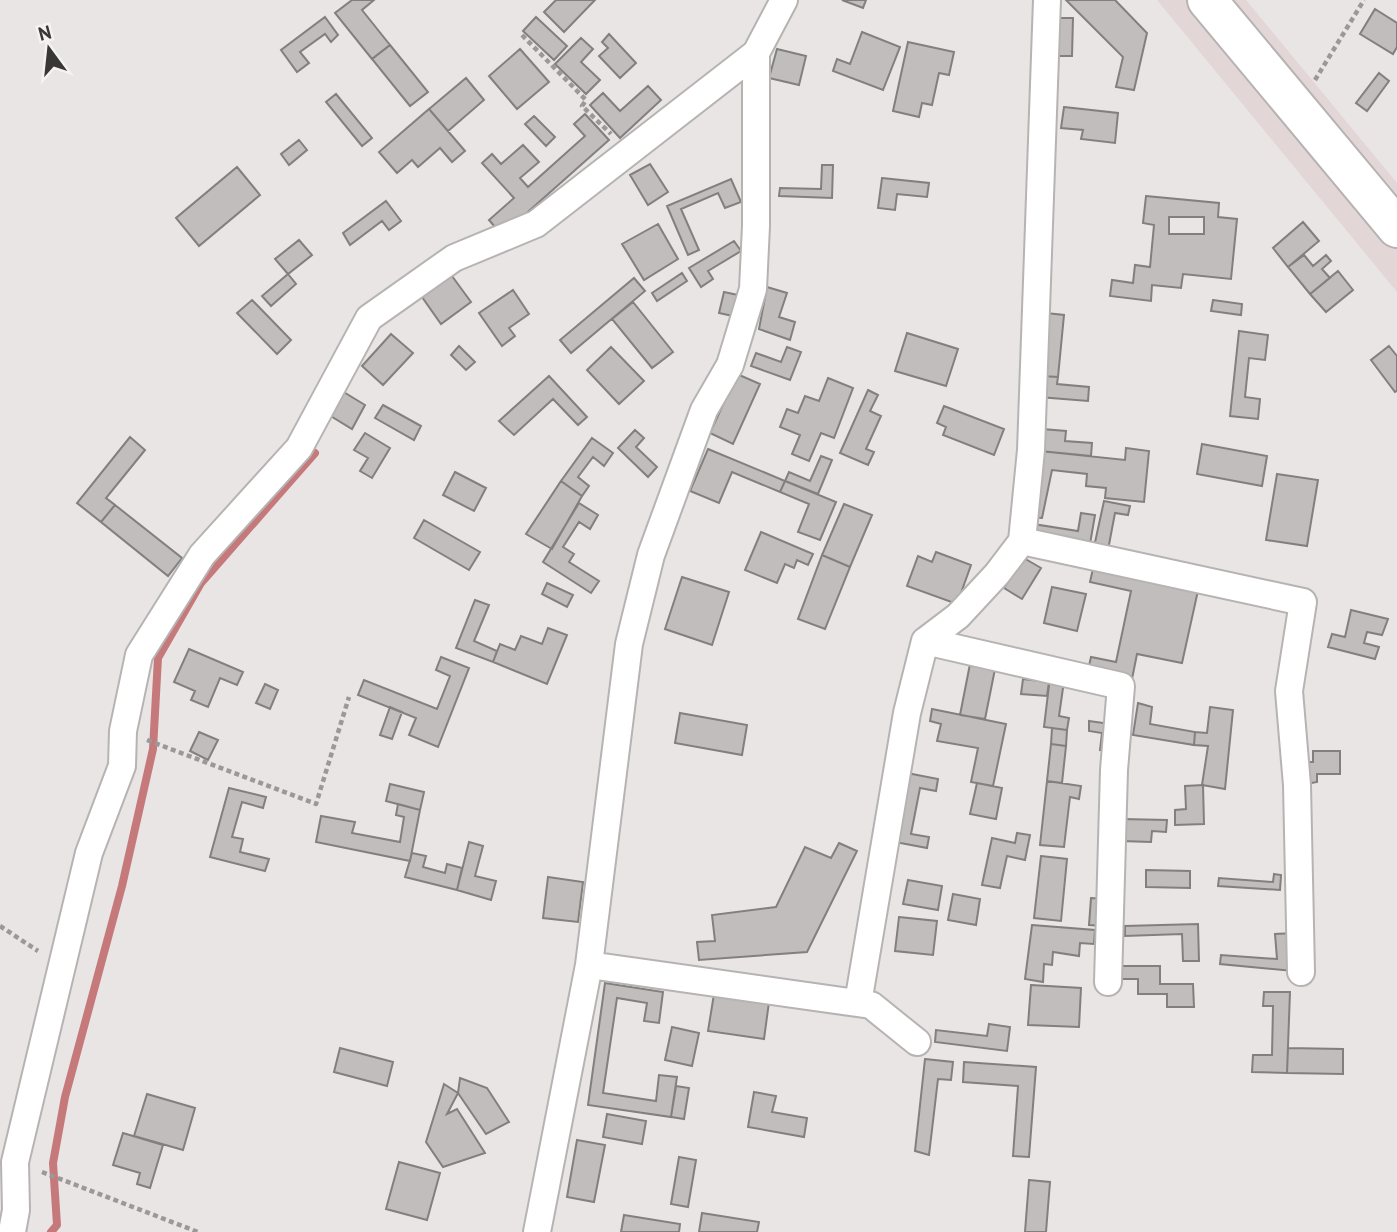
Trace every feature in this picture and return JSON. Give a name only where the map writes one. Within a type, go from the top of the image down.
[{"type":"highway","points":[[1207,0],[1397,228]]},
{"type":"street","points":[[12,1232],[16,1210],[15,1162],[89,853],[122,766],[123,732],[139,655],[202,555],[299,448],[369,318],[454,258],[536,223],[756,53],[784,0]]},
{"type":"street","points":[[858,1003],[907,713],[925,641],[958,616],[997,574],[1022,541],[1031,450],[1047,0]]},
{"type":"street","points":[[537,1232],[589,965],[629,644],[651,555],[704,411],[730,365],[752,289],[756,226],[756,53]]},
{"type":"street","points":[[1022,541],[1303,602],[1289,691],[1297,785],[1301,972]]},
{"type":"street","points":[[925,641],[1121,686],[1114,770],[1108,982]]},
{"type":"street","points":[[589,965],[871,1005],[917,1042]]},
{"type":"path","points":[[1292,99],[1316,79],[1364,0]]},
{"type":"path","points":[[522,35],[586,100],[582,106],[627,151]]},
{"type":"path","points":[[123,732],[316,804],[349,696]]},
{"type":"path","points":[[0,926],[62,968]]},
{"type":"path","points":[[15,1162],[198,1232]]},
{"type":"shaded area","points":[[1157,0],[1246,0],[1397,183],[1397,292]]},
{"type":"building","points":[[352,0],[374,0],[362,10],[390,45],[372,59],[335,13]]},
{"type":"building","points":[[556,0],[595,0],[564,32],[544,12]]},
{"type":"building","points":[[842,0],[866,0],[863,8]]},
{"type":"building","points":[[1066,0],[1115,0],[1147,33],[1134,90],[1116,87],[1123,57]]},
{"type":"building","points":[[1375,9],[1397,23],[1397,47],[1393,54],[1360,34]]},
{"type":"building","points":[[325,17],[338,35],[331,42],[325,34],[300,52],[309,63],[297,72],[281,50]]},
{"type":"building","points":[[536,17],[567,46],[554,60],[523,31]]},
{"type":"building","points":[[1058,18],[1073,18],[1072,56],[1057,56]]},
{"type":"building","points":[[862,32],[900,47],[883,90],[833,71],[837,59],[850,64]]},
{"type":"building","points":[[609,34],[636,63],[620,78],[599,56],[608,48],[602,42]]},
{"type":"building","points":[[581,38],[593,49],[581,62],[600,80],[586,94],[555,64]]},
{"type":"building","points":[[908,42],[954,52],[949,75],[939,73],[932,105],[922,103],[919,117],[893,111]]},
{"type":"building","points":[[390,45],[428,92],[410,106],[372,59]]},
{"type":"building","points":[[520,49],[549,82],[517,109],[489,76]]},
{"type":"building","points":[[777,49],[806,56],[799,85],[769,78]]},
{"type":"building","points":[[1379,73],[1389,81],[1367,111],[1356,103]]},
{"type":"building","points":[[466,78],[484,100],[448,131],[429,109]]},
{"type":"building","points":[[648,86],[661,100],[620,138],[590,105],[603,93],[620,111]]},
{"type":"building","points":[[336,94],[372,138],[362,146],[326,102]]},
{"type":"building","points":[[1064,107],[1118,113],[1115,143],[1081,139],[1083,130],[1061,128]]},
{"type":"building","points":[[429,109],[465,151],[452,162],[440,148],[418,167],[412,160],[397,173],[379,152]]},
{"type":"building","points":[[585,114],[609,140],[502,235],[489,220],[514,198],[482,163],[492,154],[501,164],[523,145],[539,162],[520,178],[528,187],[585,136],[574,124]]},
{"type":"building","points":[[534,116],[555,137],[546,146],[525,124]]},
{"type":"building","points":[[299,140],[307,150],[289,165],[281,154]]},
{"type":"building","points":[[650,164],[668,192],[648,205],[630,175]]},
{"type":"building","points":[[822,165],[833,165],[832,198],[779,196],[780,188],[821,189]]},
{"type":"building","points":[[237,167],[260,195],[199,246],[176,218]]},
{"type":"building","points":[[882,178],[929,183],[927,197],[897,194],[895,210],[878,208]]},
{"type":"building","points":[[731,179],[741,202],[725,208],[718,193],[681,209],[699,250],[688,255],[667,206]]},
{"type":"building","points":[[1146,196],[1219,203],[1218,217],[1237,219],[1231,279],[1183,274],[1181,288],[1152,285],[1151,301],[1110,296],[1112,280],[1133,283],[1135,265],[1150,267],[1154,225],[1143,223]],"holes":[[[1169,217],[1204,217],[1204,234],[1169,234]]]},
{"type":"building","points":[[386,201],[401,221],[389,230],[382,221],[350,245],[343,233]]},
{"type":"building","points":[[1303,222],[1319,241],[1288,267],[1273,248]]},
{"type":"building","points":[[658,224],[678,259],[644,280],[622,244]]},
{"type":"building","points":[[299,240],[312,255],[288,274],[275,259]]},
{"type":"building","points":[[734,241],[741,251],[708,271],[713,279],[701,287],[689,268]]},
{"type":"building","points":[[1304,255],[1313,266],[1326,255],[1331,261],[1322,269],[1330,278],[1310,294],[1288,267]]},
{"type":"building","points":[[1338,271],[1353,290],[1326,312],[1310,294]]},
{"type":"building","points":[[682,273],[687,281],[657,301],[652,293]]},
{"type":"building","points":[[288,274],[296,284],[271,306],[262,296]]},
{"type":"building","points":[[452,276],[471,302],[441,324],[422,297]]},
{"type":"building","points":[[634,278],[645,291],[571,353],[560,340]]},
{"type":"building","points":[[767,287],[787,293],[779,317],[795,322],[790,340],[759,329]]},
{"type":"building","points":[[513,290],[529,314],[509,328],[515,336],[502,346],[479,313]]},
{"type":"building","points":[[724,292],[738,295],[733,316],[719,313]]},
{"type":"building","points":[[252,300],[291,340],[277,354],[237,313]]},
{"type":"building","points":[[1213,300],[1242,304],[1241,315],[1211,311]]},
{"type":"building","points":[[633,302],[673,352],[652,368],[612,319]]},
{"type":"building","points":[[1046,313],[1064,315],[1058,377],[1041,376]]},
{"type":"building","points":[[1239,331],[1268,335],[1265,360],[1249,358],[1245,397],[1260,399],[1258,419],[1230,416]]},
{"type":"building","points":[[907,333],[958,349],[946,386],[895,371]]},
{"type":"building","points":[[391,334],[413,353],[383,385],[362,366]]},
{"type":"building","points":[[459,346],[475,362],[466,370],[451,355]]},
{"type":"building","points":[[1389,346],[1397,356],[1395,392],[1371,360]]},
{"type":"building","points":[[611,347],[644,381],[619,404],[587,370]]},
{"type":"building","points":[[787,347],[801,352],[790,380],[751,366],[756,353],[781,362]]},
{"type":"building","points":[[737,374],[760,384],[733,444],[710,433]]},
{"type":"building","points":[[549,376],[587,417],[578,425],[553,399],[514,435],[499,421]]},
{"type":"building","points":[[1041,376],[1058,377],[1057,384],[1089,387],[1088,401],[1039,397]]},
{"type":"building","points":[[828,378],[853,388],[834,438],[821,433],[809,461],[792,454],[800,435],[780,427],[787,409],[798,413],[805,396],[819,401]]},
{"type":"building","points":[[868,390],[878,395],[870,411],[881,416],[866,449],[874,452],[868,465],[840,453]]},
{"type":"building","points":[[342,391],[365,405],[352,429],[329,415]]},
{"type":"building","points":[[383,405],[421,426],[414,440],[375,418]]},
{"type":"building","points":[[944,406],[1004,429],[994,455],[943,435],[946,427],[937,423]]},
{"type":"building","points":[[1042,429],[1066,431],[1065,441],[1092,443],[1091,456],[1040,451]]},
{"type":"building","points":[[635,430],[644,438],[636,447],[657,467],[648,477],[618,448]]},
{"type":"building","points":[[365,433],[390,448],[372,478],[360,471],[368,458],[354,450]]},
{"type":"building","points":[[130,437],[145,450],[106,498],[115,505],[101,522],[77,503]]},
{"type":"building","points":[[592,438],[613,453],[604,466],[593,457],[578,477],[589,486],[582,496],[561,481]]},
{"type":"building","points":[[1202,444],[1267,456],[1262,486],[1197,474]]},
{"type":"building","points":[[1126,448],[1149,451],[1144,502],[1105,498],[1106,488],[1086,486],[1087,474],[1052,470],[1042,518],[1029,517],[1040,451],[1125,460]]},
{"type":"building","points":[[708,449],[785,481],[780,492],[732,472],[719,503],[690,491]]},
{"type":"building","points":[[821,456],[832,460],[818,494],[785,481],[789,472],[810,481]]},
{"type":"building","points":[[455,472],[486,488],[474,511],[443,495]]},
{"type":"building","points":[[1277,474],[1318,480],[1307,546],[1266,540]]},
{"type":"building","points":[[561,481],[582,496],[552,549],[526,534]]},
{"type":"building","points":[[785,481],[836,502],[820,540],[798,532],[809,504],[780,492]]},
{"type":"building","points":[[1104,501],[1130,506],[1128,515],[1115,513],[1108,550],[1094,547]]},
{"type":"building","points":[[579,503],[598,515],[590,529],[579,522],[563,547],[574,554],[569,562],[599,581],[591,593],[543,562]]},
{"type":"building","points":[[844,504],[872,515],[850,567],[822,555]]},
{"type":"building","points":[[115,505],[182,558],[168,576],[101,522]]},
{"type":"building","points":[[1081,513],[1095,515],[1090,544],[1031,535],[1033,524],[1078,531]]},
{"type":"building","points":[[424,520],[480,552],[469,570],[414,538]]},
{"type":"building","points":[[761,532],[813,554],[808,565],[797,560],[794,568],[785,564],[777,583],[745,570]]},
{"type":"building","points":[[936,552],[971,565],[957,604],[907,586],[918,556],[932,562]]},
{"type":"building","points":[[822,555],[850,567],[825,629],[798,619]]},
{"type":"building","points":[[1022,557],[1041,568],[1022,599],[1004,588]]},
{"type":"building","points":[[1094,564],[1199,586],[1182,663],[1137,654],[1132,679],[1088,670],[1091,657],[1116,662],[1131,591],[1090,582]]},
{"type":"building","points":[[682,577],[729,592],[712,645],[665,629]]},
{"type":"building","points":[[547,583],[573,595],[567,607],[542,594]]},
{"type":"building","points":[[1052,587],[1086,594],[1077,631],[1044,623]]},
{"type":"building","points":[[475,600],[489,605],[474,641],[497,651],[493,662],[456,648]]},
{"type":"building","points":[[1351,610],[1388,619],[1382,635],[1367,632],[1364,643],[1379,647],[1375,659],[1328,647],[1332,634],[1345,637]]},
{"type":"building","points":[[548,628],[567,635],[547,684],[493,662],[500,644],[515,650],[521,636],[542,644]]},
{"type":"building","points":[[189,649],[243,672],[237,685],[220,678],[208,707],[191,700],[195,691],[174,682]]},
{"type":"building","points":[[441,657],[469,668],[438,747],[409,735],[416,718],[358,695],[364,680],[437,709],[450,676],[436,670]]},
{"type":"building","points":[[970,664],[995,669],[985,719],[960,715]]},
{"type":"building","points":[[1050,677],[1064,681],[1059,716],[1069,718],[1067,730],[1044,727]]},
{"type":"building","points":[[1023,679],[1049,682],[1047,696],[1021,694]]},
{"type":"building","points":[[265,684],[278,690],[270,709],[256,703]]},
{"type":"building","points":[[1138,703],[1152,707],[1150,724],[1195,732],[1194,745],[1133,735]]},
{"type":"building","points":[[390,707],[402,712],[392,739],[380,735]]},
{"type":"building","points":[[1210,707],[1233,710],[1225,789],[1202,785],[1208,746],[1194,745],[1195,732],[1207,733]]},
{"type":"building","points":[[932,709],[1006,724],[993,786],[971,782],[978,748],[937,741],[941,724],[930,721]]},
{"type":"building","points":[[680,713],[747,725],[742,755],[675,743]]},
{"type":"building","points":[[1089,721],[1111,724],[1109,751],[1100,750],[1102,733],[1089,731]]},
{"type":"building","points":[[1052,728],[1067,730],[1066,746],[1051,744]]},
{"type":"building","points":[[199,732],[218,740],[208,760],[190,751]]},
{"type":"building","points":[[1051,744],[1066,746],[1062,783],[1047,781]]},
{"type":"building","points":[[1313,751],[1340,751],[1340,774],[1317,774],[1317,782],[1306,784],[1305,762],[1313,762]]},
{"type":"building","points":[[907,773],[938,779],[936,791],[920,788],[911,834],[929,837],[927,848],[895,842]]},
{"type":"building","points":[[1047,781],[1081,786],[1079,799],[1070,797],[1064,847],[1040,845]]},
{"type":"building","points":[[977,783],[1002,788],[996,819],[970,814]]},
{"type":"building","points":[[390,784],[424,792],[420,810],[386,801]]},
{"type":"building","points":[[1203,785],[1204,824],[1175,825],[1175,810],[1186,809],[1185,786]]},
{"type":"building","points":[[229,788],[266,797],[263,808],[242,802],[232,837],[243,839],[240,852],[269,859],[265,871],[210,857]]},
{"type":"building","points":[[398,804],[420,810],[410,861],[316,842],[321,816],[355,822],[352,833],[400,842],[404,817],[396,815]]},
{"type":"building","points":[[1122,819],[1167,820],[1166,832],[1152,831],[1151,842],[1121,841]]},
{"type":"building","points":[[1017,833],[1030,835],[1025,860],[1007,856],[1000,888],[982,885],[992,838],[1015,843]]},
{"type":"building","points":[[469,842],[483,846],[475,876],[496,881],[491,900],[457,890]]},
{"type":"building","points":[[839,843],[857,851],[807,952],[699,960],[697,942],[715,941],[712,915],[776,907],[805,847],[831,858]]},
{"type":"building","points":[[412,853],[426,856],[423,867],[445,873],[447,864],[462,868],[457,890],[405,877]]},
{"type":"building","points":[[1041,856],[1067,859],[1061,921],[1034,918]]},
{"type":"building","points":[[1146,870],[1190,871],[1190,888],[1146,887]]},
{"type":"building","points":[[1274,874],[1281,875],[1280,890],[1218,886],[1219,878],[1273,882]]},
{"type":"building","points":[[548,877],[583,882],[578,922],[543,918]]},
{"type":"building","points":[[908,880],[942,886],[938,910],[903,904]]},
{"type":"building","points":[[953,894],[980,899],[976,925],[948,920]]},
{"type":"building","points":[[1091,898],[1105,899],[1103,926],[1089,925]]},
{"type":"building","points":[[899,917],[937,921],[933,955],[895,951]]},
{"type":"building","points":[[1198,924],[1199,961],[1183,961],[1182,934],[1125,936],[1125,926]]},
{"type":"building","points":[[1032,925],[1095,930],[1094,944],[1080,943],[1079,956],[1053,952],[1052,965],[1044,964],[1043,982],[1025,979]]},
{"type":"building","points":[[1294,933],[1293,971],[1220,964],[1221,955],[1277,959],[1275,934]]},
{"type":"building","points":[[1121,966],[1160,966],[1160,984],[1193,984],[1194,1007],[1167,1007],[1167,994],[1138,994],[1138,979],[1119,979]]},
{"type":"building","points":[[605,983],[663,992],[659,1023],[644,1021],[647,1003],[617,998],[603,1093],[656,1101],[659,1075],[677,1077],[671,1117],[588,1105]]},
{"type":"building","points":[[1031,985],[1081,988],[1079,1027],[1028,1025]]},
{"type":"building","points":[[1264,992],[1290,992],[1287,1073],[1252,1072],[1253,1055],[1272,1055],[1273,1006],[1263,1006]]},
{"type":"building","points":[[714,994],[769,1002],[764,1039],[708,1031]]},
{"type":"building","points":[[989,1024],[1010,1027],[1007,1051],[935,1042],[936,1030],[987,1036]]},
{"type":"building","points":[[672,1027],[699,1033],[692,1066],[665,1060]]},
{"type":"building","points":[[340,1048],[393,1062],[387,1086],[334,1072]]},
{"type":"building","points":[[1288,1048],[1343,1049],[1343,1074],[1287,1073]]},
{"type":"building","points":[[925,1059],[953,1062],[951,1080],[938,1079],[929,1155],[915,1151]]},
{"type":"building","points":[[964,1062],[1036,1067],[1029,1157],[1013,1156],[1018,1086],[963,1082]]},
{"type":"building","points":[[460,1078],[487,1088],[509,1122],[486,1134],[458,1093]]},
{"type":"building","points":[[444,1084],[458,1093],[447,1114],[457,1109],[485,1153],[443,1167],[426,1142]]},
{"type":"building","points":[[676,1086],[689,1088],[684,1119],[671,1117]]},
{"type":"building","points":[[754,1092],[776,1096],[772,1112],[807,1118],[804,1137],[748,1127]]},
{"type":"building","points":[[147,1094],[195,1108],[183,1150],[134,1136]]},
{"type":"building","points":[[607,1114],[646,1121],[642,1144],[603,1137]]},
{"type":"building","points":[[123,1133],[163,1145],[150,1188],[137,1184],[140,1173],[113,1165]]},
{"type":"building","points":[[577,1140],[605,1145],[594,1202],[567,1197]]},
{"type":"building","points":[[679,1157],[696,1160],[688,1207],[671,1204]]},
{"type":"building","points":[[399,1162],[440,1173],[427,1220],[386,1209]]},
{"type":"building","points":[[1029,1180],[1050,1182],[1046,1232],[1025,1232]]},
{"type":"building","points":[[702,1213],[759,1222],[757,1232],[699,1232]]},
{"type":"building","points":[[624,1215],[680,1224],[679,1232],[621,1232]]},
{"type":"waterway","points":[[51,1232],[57,1225],[53,1163],[65,1097],[122,886],[153,749],[158,658],[201,583],[315,453]]}]
